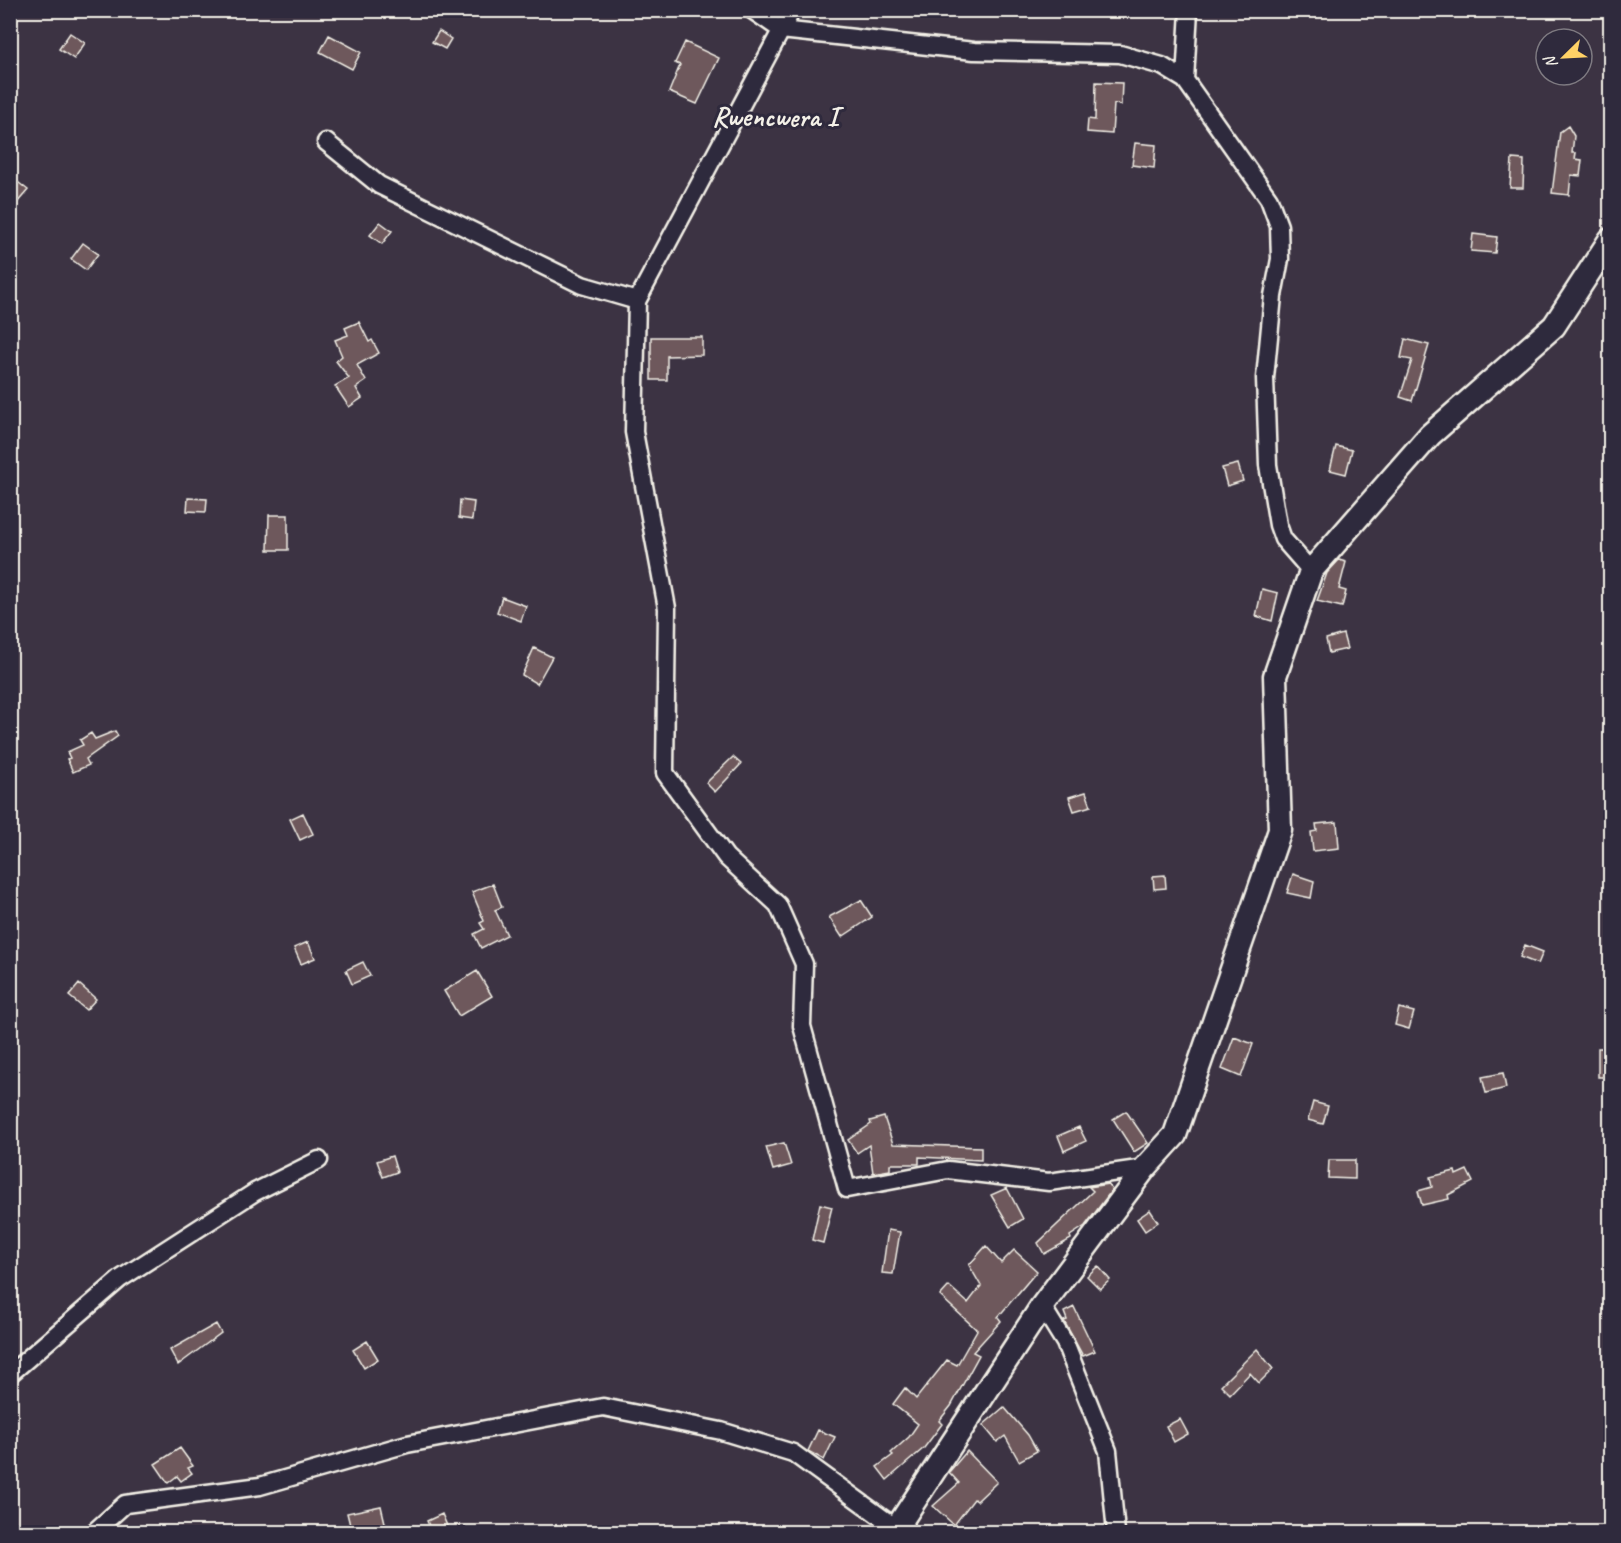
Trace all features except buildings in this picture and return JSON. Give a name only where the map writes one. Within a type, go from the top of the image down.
[{"type":"street","points":[[752,10],[782,30],[974,51],[1120,54],[1162,66],[1185,80],[1269,199],[1278,226],[1281,259],[1273,296],[1265,378],[1268,465],[1278,525],[1283,539],[1311,571]]},
{"type":"street","points":[[792,10],[637,301],[634,432],[667,608],[665,773],[726,857],[778,905],[800,954],[804,964],[802,1026],[847,1189],[948,1170],[1049,1182],[1144,1168]]},
{"type":"street","points":[[1185,80],[1189,10]]},
{"type":"street","points":[[326,142],[379,185],[582,285],[637,301]]},
{"type":"street","points":[[94,1533],[125,1504],[260,1486],[407,1444],[603,1407],[721,1431],[793,1453],[895,1530],[1042,1306],[1144,1168],[1175,1135],[1280,830],[1275,676],[1311,571],[1430,435],[1554,326],[1611,240]]},
{"type":"street","points":[[10,1374],[120,1279],[255,1192],[319,1160]]},
{"type":"street","points":[[1042,1306],[1065,1343],[1107,1451],[1116,1533]]},
{"type":"district","name":"Rwencwera I","points":[[775,116]]}]
